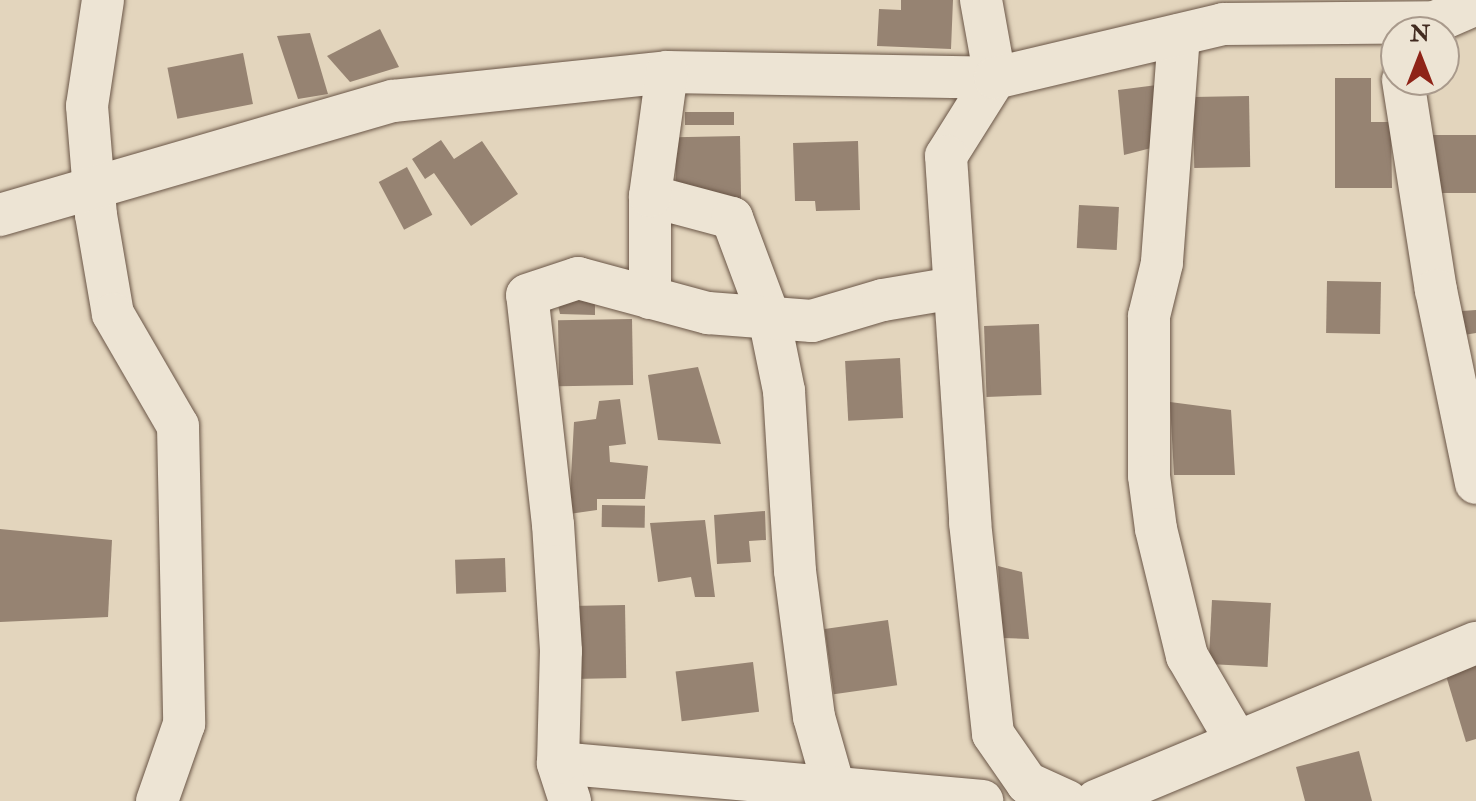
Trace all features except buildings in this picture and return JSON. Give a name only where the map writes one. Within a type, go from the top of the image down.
[{"type":"street","points":[[103,0],[87,106],[94,189],[113,314],[178,426],[184,724],[157,801]]},
{"type":"street","points":[[981,0],[995,78],[946,156],[970,522],[993,734],[1027,783],[1067,801]]},
{"type":"street","points":[[1449,16],[1476,4]]},
{"type":"street","points":[[0,215],[393,101],[667,72],[995,78],[1223,24],[1380,29]]},
{"type":"street","points":[[1179,35],[1162,263],[1149,316],[1149,476],[1156,529],[1187,656],[1237,742]]},
{"type":"street","points":[[650,298],[650,196],[667,72]]},
{"type":"street","points":[[1406,96],[1436,290],[1476,483]]},
{"type":"street","points":[[650,196],[732,218],[769,317],[784,391],[795,571],[814,717],[834,787]]},
{"type":"street","points":[[954,288],[883,300],[812,321],[708,313],[578,278],[527,295],[554,541],[561,651],[564,782],[834,787],[982,801]]},
{"type":"street","points":[[1096,801],[1476,643]]}]
